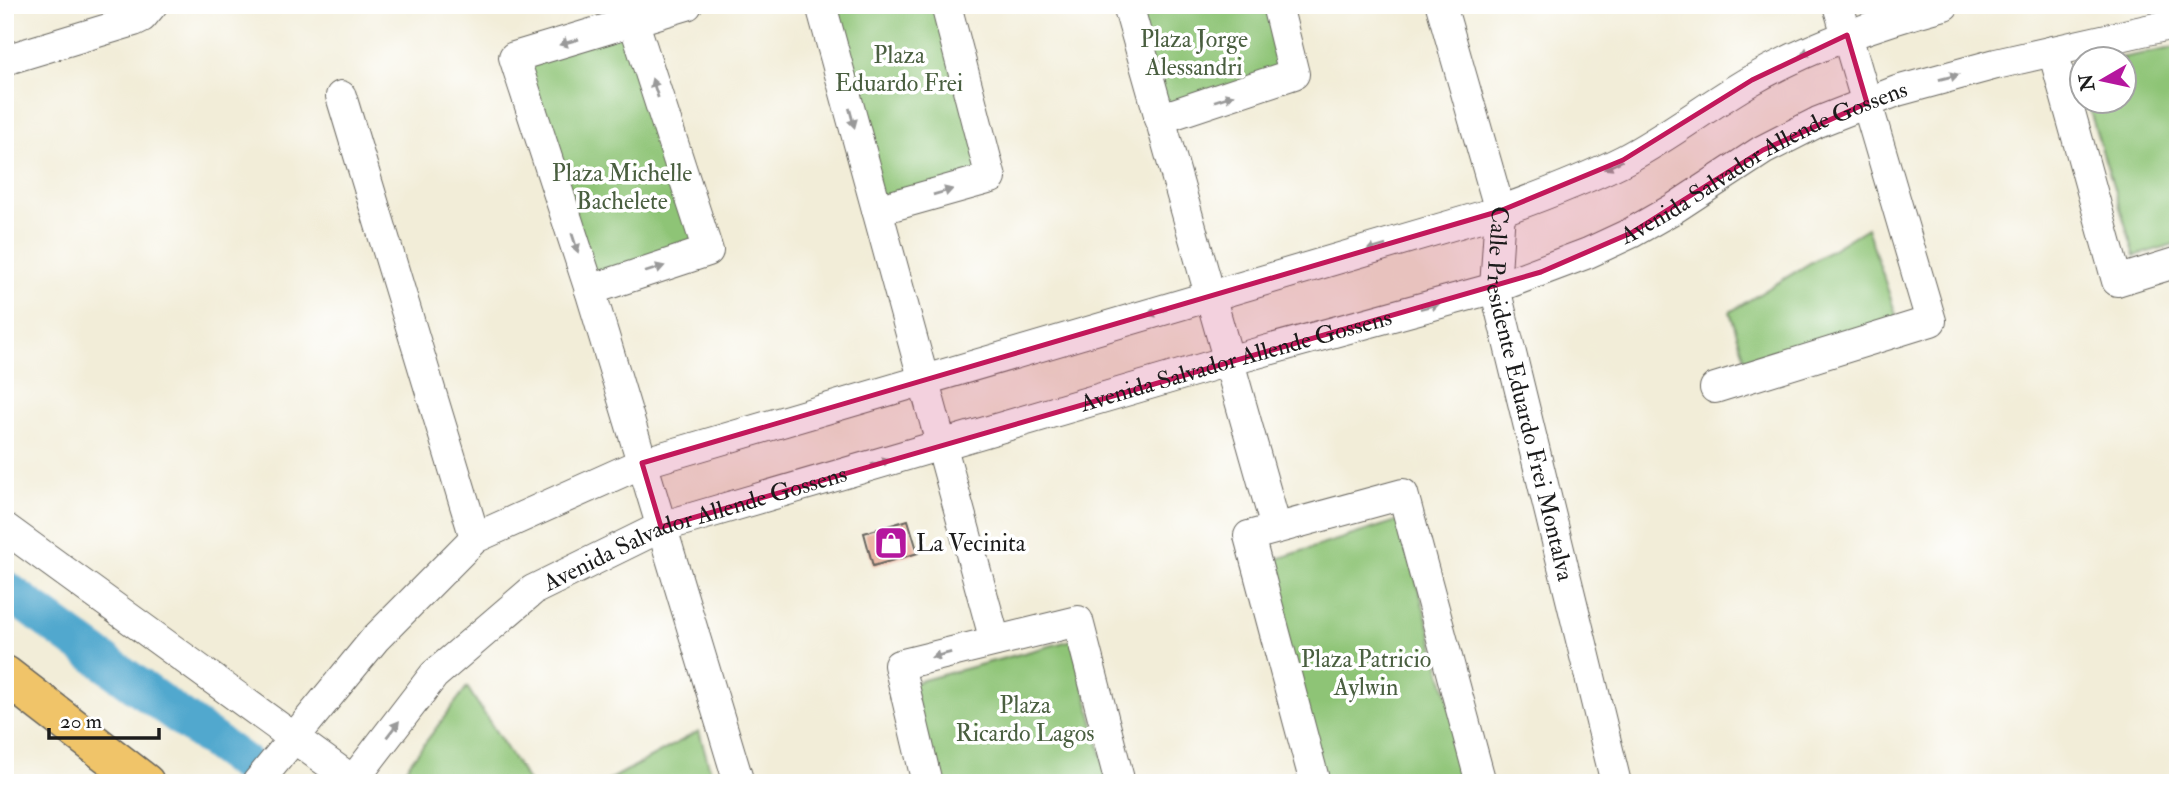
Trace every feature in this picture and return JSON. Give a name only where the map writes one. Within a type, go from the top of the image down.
[{"type":"main road","points":[[5,675],[145,783]]},
{"type":"street","points":[[5,60],[134,21],[142,17],[152,5]]},
{"type":"street","points":[[687,5],[514,57],[590,290],[739,783]]},
{"type":"street","points":[[821,5],[995,642]]},
{"type":"street","points":[[877,210],[991,178],[946,5]]},
{"type":"street","points":[[1128,5],[1276,528]]},
{"type":"street","points":[[1159,119],[1294,74],[1277,5]]},
{"type":"street","name":"Calle Presidente Eduardo Frei Montalva","points":[[1441,5],[1500,211],[1495,288],[1616,783]]},
{"type":"street","points":[[1715,388],[1931,321],[1838,5]]},
{"type":"street","points":[[257,783],[375,639],[474,538],[642,464],[1500,211],[1574,183],[1623,160],[1752,79],[1847,35],[1944,5]]},
{"type":"street","points":[[590,290],[708,251],[634,23]]},
{"type":"street","name":"Avenida Salvador Allende Gossens","points":[[353,782],[434,675],[533,590],[661,527],[1228,361],[1495,288],[1588,253],[1631,233],[1763,150],[1818,122],[1897,91],[2053,51],[2178,23]]},
{"type":"street","points":[[2053,51],[2117,281],[2178,262]]},
{"type":"street","points":[[341,96],[474,538]]},
{"type":"street","points":[[1315,783],[1249,536],[1404,494],[1481,783]]},
{"type":"street","points":[[5,528],[353,782]]},
{"type":"street","points":[[927,783],[899,665],[1079,621],[1120,783]]},
{"type":"highlighted area","points":[[1847,35],[1867,103],[1763,150],[1631,233],[1541,272],[661,527],[642,463],[1500,211],[1623,160],[1752,80]]},
{"type":"green space","name":"Plaza Eduardo Frei","points":[[824,5],[941,5],[986,175],[879,205]]},
{"type":"green space","name":"Plaza Jorge Alessandri","points":[[1132,5],[1271,5],[1288,72],[1161,112]]},
{"type":"green space","name":"Plaza Michelle Bachelete","points":[[632,30],[701,247],[593,283],[523,63]]},
{"type":"green space","points":[[2178,47],[2178,243],[2135,256],[2091,116],[2138,116],[2138,55]]},
{"type":"green space","points":[[1867,228],[1898,320],[1747,365],[1730,312]]},
{"type":"green space","name":"Plaza Patricio Aylwin","points":[[1400,520],[1471,783],[1320,783],[1261,564]]},
{"type":"green space","name":"Plaza Ricardo Lagos","points":[[1072,640],[1109,783],[937,783],[912,683]]},
{"type":"green space","points":[[467,687],[529,783],[408,783],[404,771]]},
{"type":"green space","points":[[699,731],[714,783],[604,783]]},
{"type":"building","name":"La Vecinita","points":[[908,520],[918,553],[873,566],[864,533]]},
{"type":"waterway","points":[[5,589],[245,764]]},
{"type":"place","name":"La Vecinita","points":[[891,543]]}]
